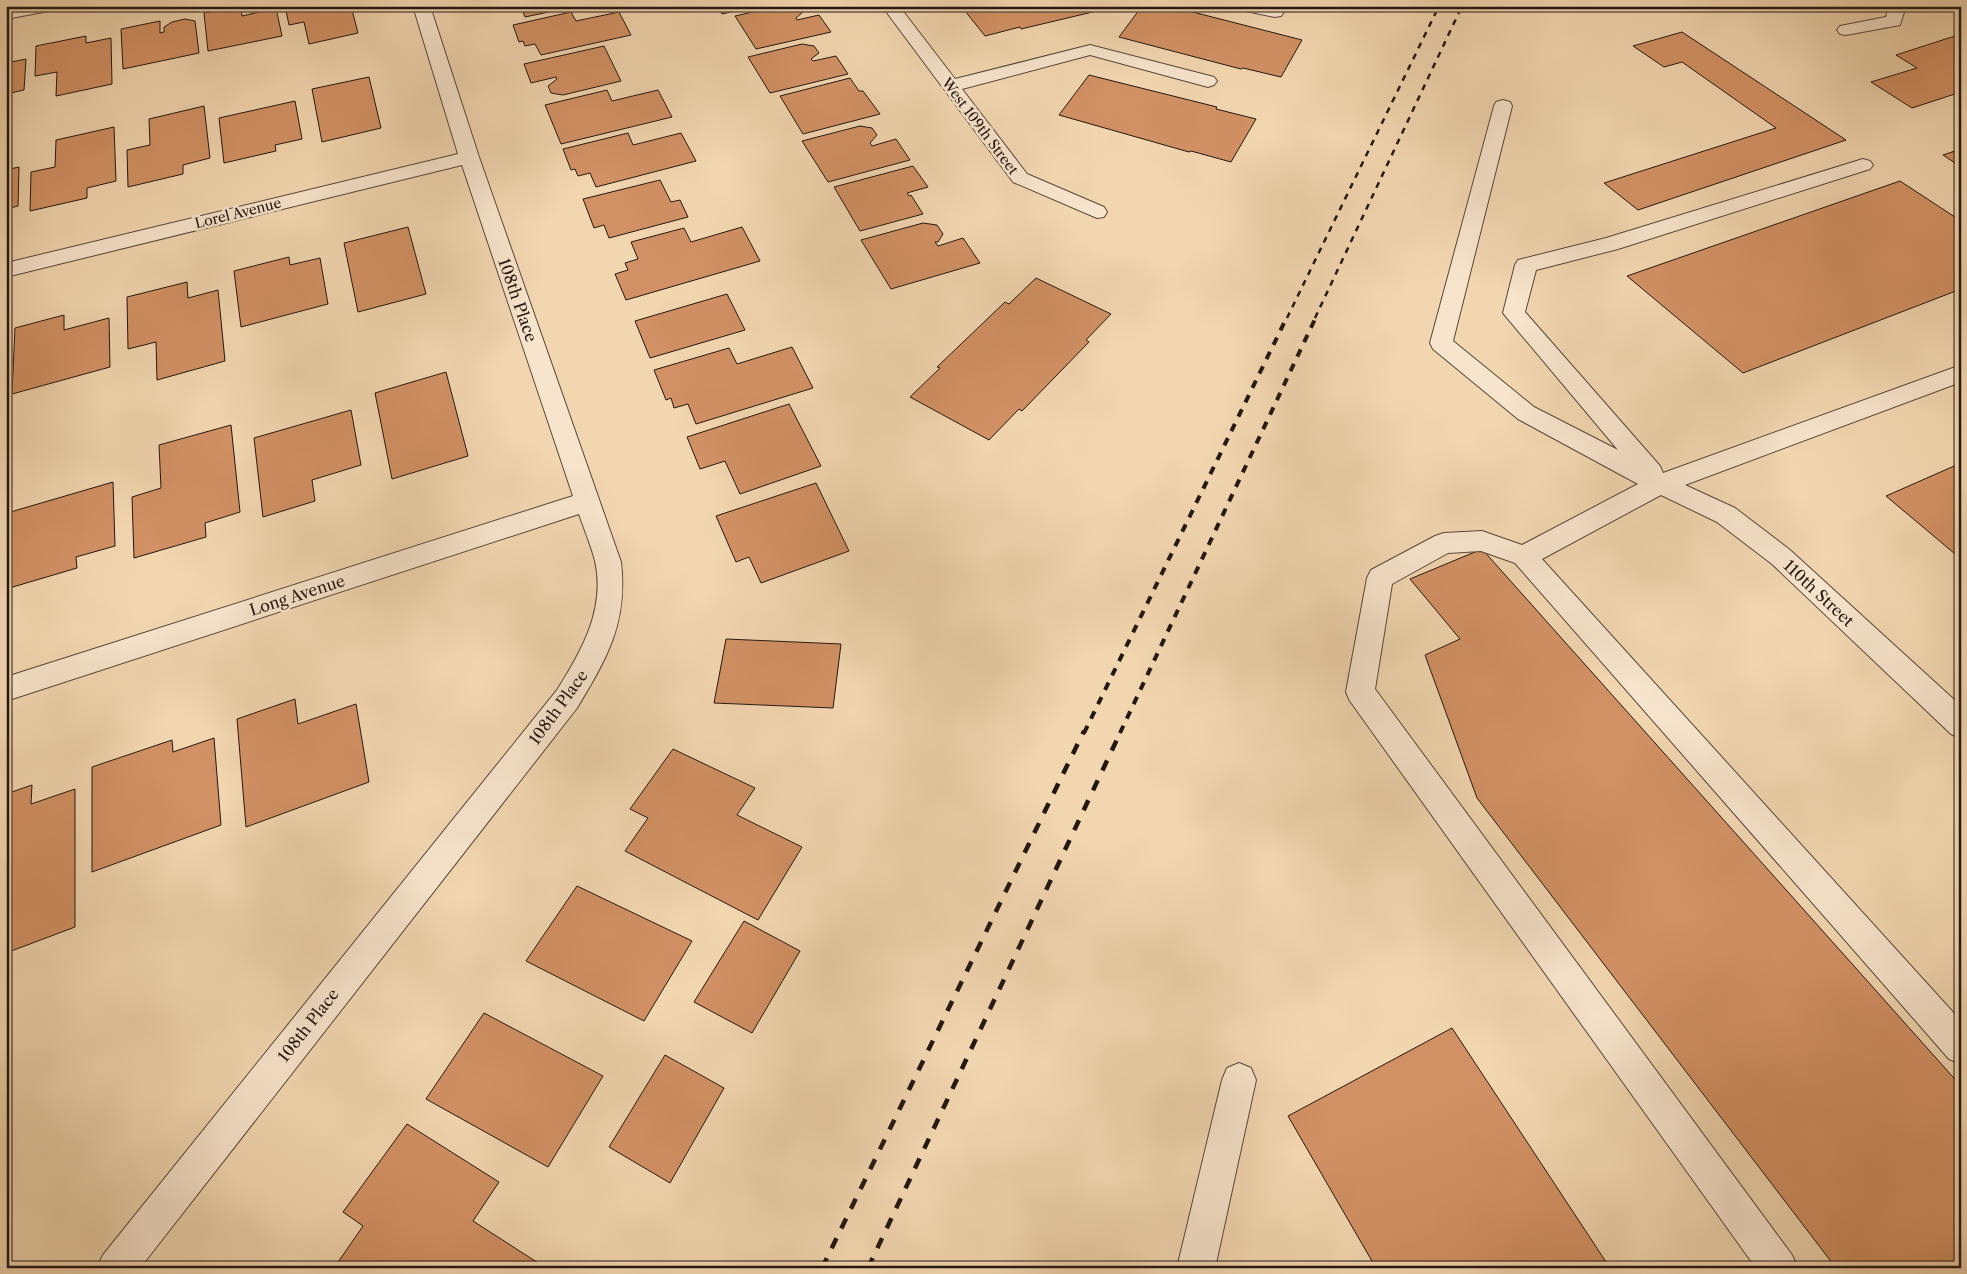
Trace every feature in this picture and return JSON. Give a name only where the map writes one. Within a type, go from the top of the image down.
[{"type":"street","points":[[6,14],[48,6]]},
{"type":"street","name":"108th Place","points":[[116,1268],[567,699],[589,664],[603,632],[610,593],[608,562],[469,157],[421,6]]},
{"type":"street","name":"West 109th Street","points":[[890,6],[1020,178],[1097,212]]},
{"type":"street","points":[[1247,6],[1275,12]]},
{"type":"street","points":[[1846,30],[1894,21],[1898,6]]},
{"type":"street","points":[[950,86],[1090,50],[1208,81]]},
{"type":"street","name":"110th Street","points":[[1503,106],[1441,343],[1526,413],[1660,484],[1726,515],[1781,557],[1956,713]]},
{"type":"street","name":"Lorel Avenue","points":[[6,270],[469,157]]},
{"type":"street","points":[[1660,484],[1514,313],[1526,265],[1611,244],[1862,165]]},
{"type":"street","points":[[1524,556],[1660,484],[1961,373]]},
{"type":"street","name":"Long Avenue","points":[[6,689],[588,502]]},
{"type":"street","points":[[1779,1268],[1360,692],[1380,578],[1444,543],[1482,541],[1524,556],[1961,1047]]},
{"type":"street","points":[[1196,1268],[1239,1080]]},
{"type":"building","points":[[241,6],[242,16],[276,8],[282,36],[208,51],[204,13]]},
{"type":"building","points":[[285,6],[351,6],[358,33],[309,44],[304,22],[289,25]]},
{"type":"building","points":[[510,6],[577,6],[525,17],[521,7],[511,9]]},
{"type":"building","points":[[717,6],[758,6],[722,14]]},
{"type":"building","points":[[780,6],[798,6],[803,12],[796,18],[797,20],[819,15],[831,32],[756,49],[735,16]]},
{"type":"building","points":[[961,6],[1107,6],[1100,8],[1101,10],[985,36]]},
{"type":"building","points":[[1142,6],[1162,6],[1181,9],[1302,40],[1281,77],[1241,69],[1119,37]]},
{"type":"building","points":[[571,12],[576,21],[619,12],[631,35],[541,55],[535,44],[525,46],[523,41],[519,42],[513,25]]},
{"type":"building","points":[[185,19],[195,21],[199,53],[123,69],[121,29],[160,21],[160,33],[164,32],[164,27],[172,22]]},
{"type":"building","points":[[1682,32],[1846,140],[1638,210],[1604,183],[1776,128],[1682,62],[1664,67],[1633,46]]},
{"type":"building","points":[[1961,34],[1961,92],[1912,108],[1871,82],[1917,68],[1896,55]]},
{"type":"building","points":[[86,36],[86,43],[111,38],[112,84],[56,96],[57,72],[35,76],[36,46]]},
{"type":"building","points":[[802,44],[814,46],[819,53],[811,59],[813,61],[836,56],[848,74],[770,93],[748,57]]},
{"type":"building","points":[[604,46],[621,81],[563,95],[551,93],[548,86],[557,79],[556,77],[531,83],[524,64]]},
{"type":"building","points":[[26,59],[24,90],[6,94],[6,63]]},
{"type":"building","points":[[1089,75],[1217,107],[1216,109],[1256,119],[1231,162],[1059,115]]},
{"type":"building","points":[[369,77],[381,128],[322,142],[312,89]]},
{"type":"building","points":[[850,78],[859,91],[863,91],[880,114],[803,134],[780,96]]},
{"type":"building","points":[[607,90],[612,101],[658,90],[672,117],[561,144],[545,105]]},
{"type":"building","points":[[295,101],[302,139],[275,145],[276,151],[224,163],[219,118]]},
{"type":"building","points":[[204,106],[210,158],[183,165],[183,174],[128,187],[127,150],[150,145],[149,119]]},
{"type":"building","points":[[860,126],[872,128],[877,135],[870,143],[872,146],[896,139],[910,160],[828,182],[802,141]]},
{"type":"building","points":[[114,127],[116,181],[87,188],[87,198],[30,211],[31,172],[55,167],[56,140]]},
{"type":"building","points":[[628,133],[633,145],[681,133],[696,161],[596,187],[590,173],[578,176],[575,169],[571,170],[563,149]]},
{"type":"building","points":[[1961,149],[1961,167],[1943,155]]},
{"type":"building","points":[[913,166],[928,187],[907,193],[909,196],[911,195],[923,214],[860,231],[834,187]]},
{"type":"building","points":[[19,167],[18,206],[6,209],[6,170]]},
{"type":"building","points":[[660,180],[671,202],[680,200],[688,217],[609,238],[604,225],[594,228],[583,199]]},
{"type":"building","points":[[1900,181],[1961,221],[1961,289],[1743,373],[1627,276]]},
{"type":"building","points":[[923,223],[937,225],[943,234],[938,242],[935,242],[938,246],[963,238],[980,263],[891,289],[861,240]]},
{"type":"building","points":[[408,227],[426,294],[358,312],[344,243]]},
{"type":"building","points":[[742,227],[760,261],[626,300],[615,274],[628,270],[625,263],[638,259],[631,242],[684,228],[691,242]]},
{"type":"building","points":[[289,257],[290,265],[320,258],[328,304],[241,327],[234,271]]},
{"type":"building","points":[[1036,278],[1111,314],[1086,340],[1089,342],[1022,411],[1019,409],[989,440],[910,397],[940,368],[937,367],[1005,302],[1009,304]]},
{"type":"building","points":[[187,282],[188,298],[218,290],[225,361],[157,380],[156,342],[128,349],[127,297]]},
{"type":"building","points":[[727,294],[745,330],[650,358],[635,321]]},
{"type":"building","points":[[64,315],[64,330],[109,318],[110,367],[12,394],[15,328]]},
{"type":"building","points":[[792,347],[813,388],[696,424],[688,404],[674,408],[671,398],[666,400],[654,370],[729,348],[737,364]]},
{"type":"building","points":[[446,372],[468,456],[392,479],[375,393]]},
{"type":"building","points":[[789,404],[821,466],[740,494],[725,461],[700,469],[687,437]]},
{"type":"building","points":[[351,410],[361,465],[312,480],[315,501],[263,517],[254,438]]},
{"type":"building","points":[[231,425],[240,512],[205,523],[206,537],[134,558],[132,497],[161,488],[159,445]]},
{"type":"building","points":[[1961,463],[1961,559],[1886,496]]},
{"type":"building","points":[[113,482],[115,546],[76,557],[77,568],[6,589],[7,513]]},
{"type":"building","points":[[816,483],[849,551],[761,583],[749,557],[736,562],[716,516]]},
{"type":"building","points":[[1482,549],[1961,1086],[1961,1268],[1836,1268],[1477,798],[1425,655],[1460,639],[1410,579]]},
{"type":"building","points":[[726,639],[841,644],[833,708],[714,703]]},
{"type":"building","points":[[295,699],[298,724],[356,704],[369,782],[246,827],[237,719]]},
{"type":"building","points":[[214,738],[221,825],[92,872],[92,767],[172,740],[173,752]]},
{"type":"building","points":[[673,749],[755,788],[737,815],[802,847],[758,920],[625,851],[648,818],[630,809]]},
{"type":"building","points":[[32,785],[31,804],[75,789],[75,927],[6,953],[6,794]]},
{"type":"building","points":[[577,886],[692,941],[644,1021],[526,961]]},
{"type":"building","points":[[744,921],[800,951],[752,1033],[694,1002]]},
{"type":"building","points":[[484,1013],[603,1076],[548,1167],[426,1099]]},
{"type":"building","points":[[1452,1028],[1610,1268],[1376,1268],[1288,1116]]},
{"type":"building","points":[[665,1055],[724,1088],[670,1183],[609,1147]]},
{"type":"building","points":[[407,1124],[499,1182],[473,1221],[546,1268],[334,1268],[363,1226],[343,1212]]},
{"type":"railway","points":[[1287,318],[1439,6]]},
{"type":"railway","points":[[1315,318],[1462,6]]},
{"type":"railway","points":[[1084,733],[1287,317]]},
{"type":"railway","points":[[1120,733],[1316,317]]},
{"type":"railway","points":[[822,1268],[1084,731]]},
{"type":"railway","points":[[868,1268],[1121,731]]}]
